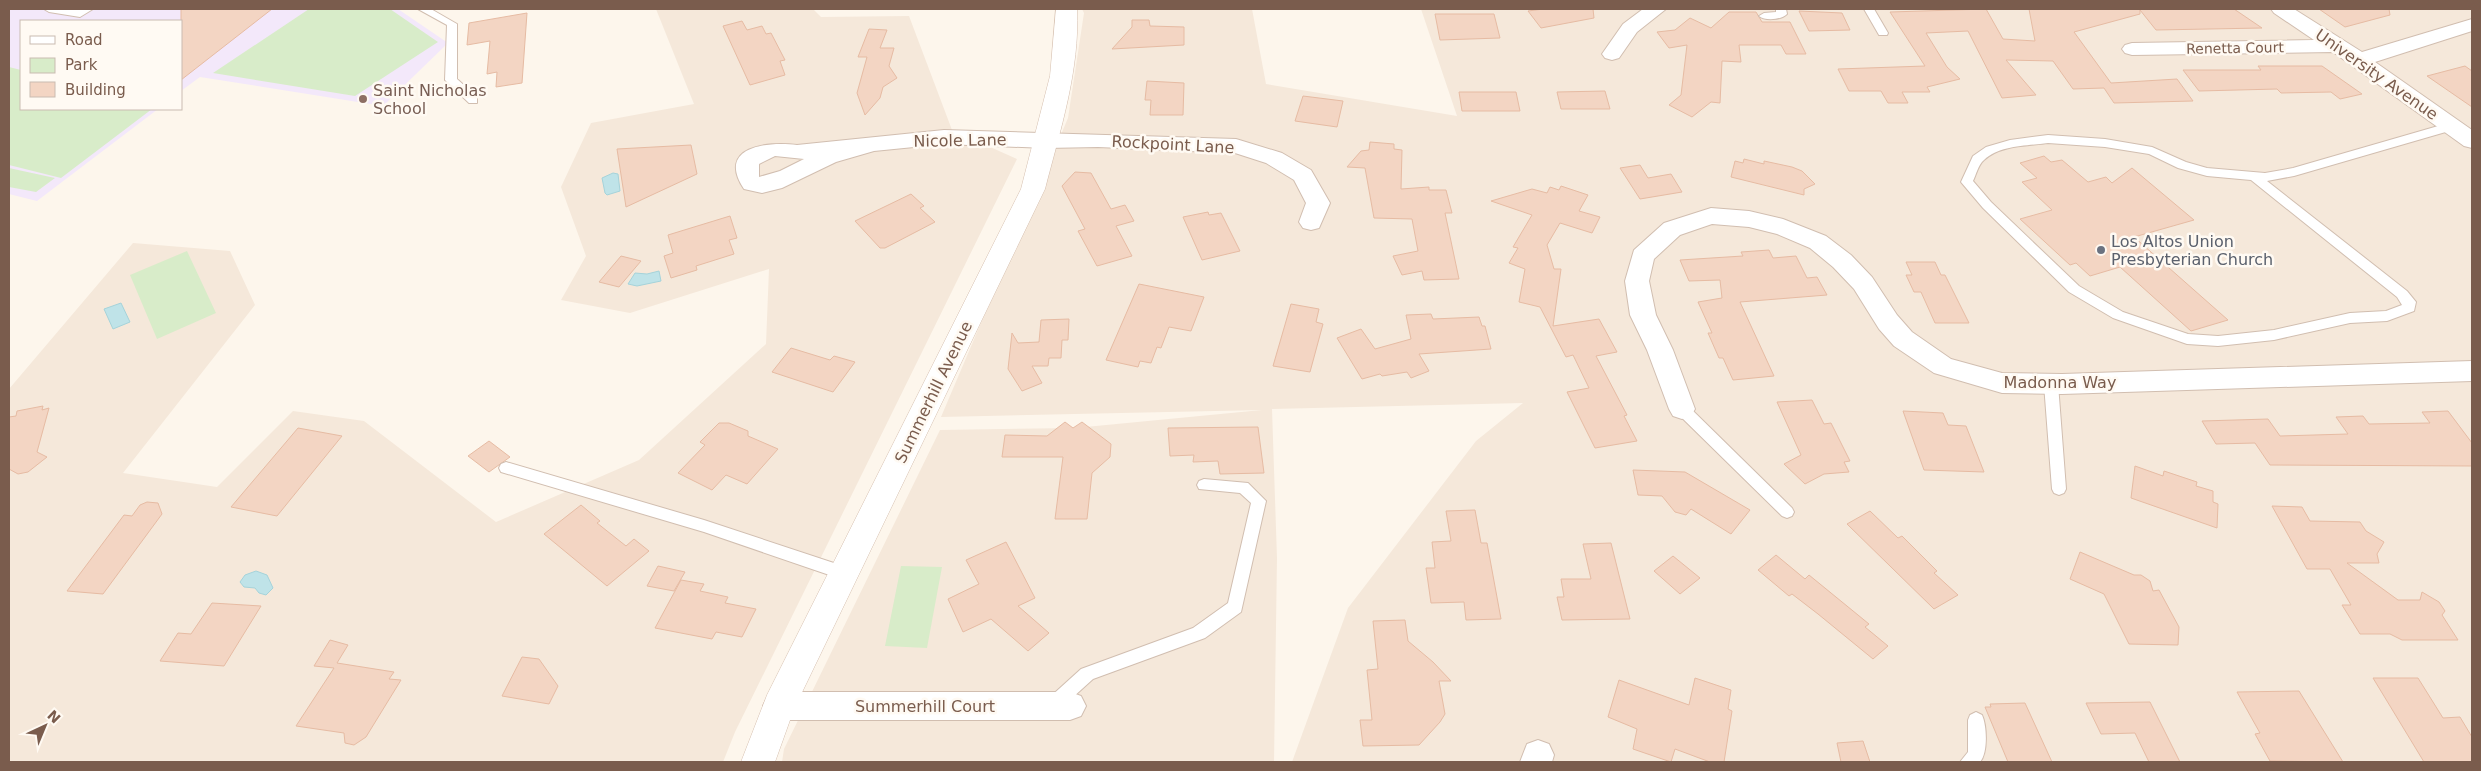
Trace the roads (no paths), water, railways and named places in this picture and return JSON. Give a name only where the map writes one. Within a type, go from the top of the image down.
[{"type":"street","name":"Summerhill Avenue","points":[[758,762],[779,706],[1033,189],[1046,141],[1067,35],[1067,9]]},
{"type":"street","points":[[1612,54],[1630,28],[1656,9]]},
{"type":"street","name":"University Avenue","points":[[2281,9],[2359,60],[2472,140]]},
{"type":"street","points":[[2359,60],[2472,25]]},
{"type":"street","name":"Renetta Court","points":[[2132,49],[2337,46]]},
{"type":"street","name":"Nicole Lane","points":[[874,144],[821,159],[804,170],[774,184],[756,184],[748,180],[745,174],[748,161],[762,152],[775,149],[797,152],[874,144],[944,137],[1046,141]]},
{"type":"street","name":"Rockpoint Lane","points":[[1046,141],[1098,140],[1236,146],[1274,158],[1303,175],[1318,203],[1311,222]]},
{"type":"street","name":"Madonna Way","points":[[1682,408],[1660,350],[1642,315],[1637,282],[1643,256],[1672,228],[1711,216],[1749,219],[1783,227],[1818,242],[1842,261],[1863,283],[1888,322],[1904,339],[1943,366],[2002,383],[2051,384],[2472,371]]},
{"type":"street","name":"Summerhill Court","points":[[779,706],[1061,706]]},
{"type":"lane","points":[[49,9],[80,14],[88,9]]},
{"type":"lane","points":[[423,9],[452,24],[451,80],[473,100]]},
{"type":"lane","points":[[1764,16],[1780,15],[1782,14],[1780,9]]},
{"type":"lane","points":[[1869,9],[1883,33]]},
{"type":"lane","points":[[2256,177],[2402,294],[2409,302],[2409,308],[2387,316],[2350,318],[2274,335],[2218,341],[2187,339],[2118,315],[2074,289],[1987,205],[1967,182],[1977,159],[1990,150],[2010,144],[2048,138],[2105,143],[2152,151],[2182,165],[2207,172],[2256,177],[2294,172],[2452,126]]},
{"type":"lane","points":[[2051,384],[2059,490]]},
{"type":"lane","points":[[1682,408],[1787,512]]},
{"type":"lane","points":[[506,468],[704,526],[844,573]]},
{"type":"lane","points":[[1061,706],[1088,674],[1199,633],[1236,607],[1259,502],[1243,487],[1204,485]]},
{"type":"lane","points":[[1968,762],[1976,755],[1976,720]]},
{"type":"water","points":[[613,173],[618,174],[620,191],[607,195],[602,178]]},
{"type":"water","points":[[659,271],[661,281],[637,286],[628,284],[635,273],[647,274]]},
{"type":"water","points":[[121,303],[130,322],[113,329],[104,309]]},
{"type":"water","points":[[256,571],[267,575],[273,588],[266,595],[259,593],[255,588],[244,587],[240,582],[245,575]]},
{"type":"place","name":"Saint Nicholas School","points":[[363,99]]},
{"type":"place","name":"Los Altos Union Presbyterian Church","points":[[2101,250]]}]
